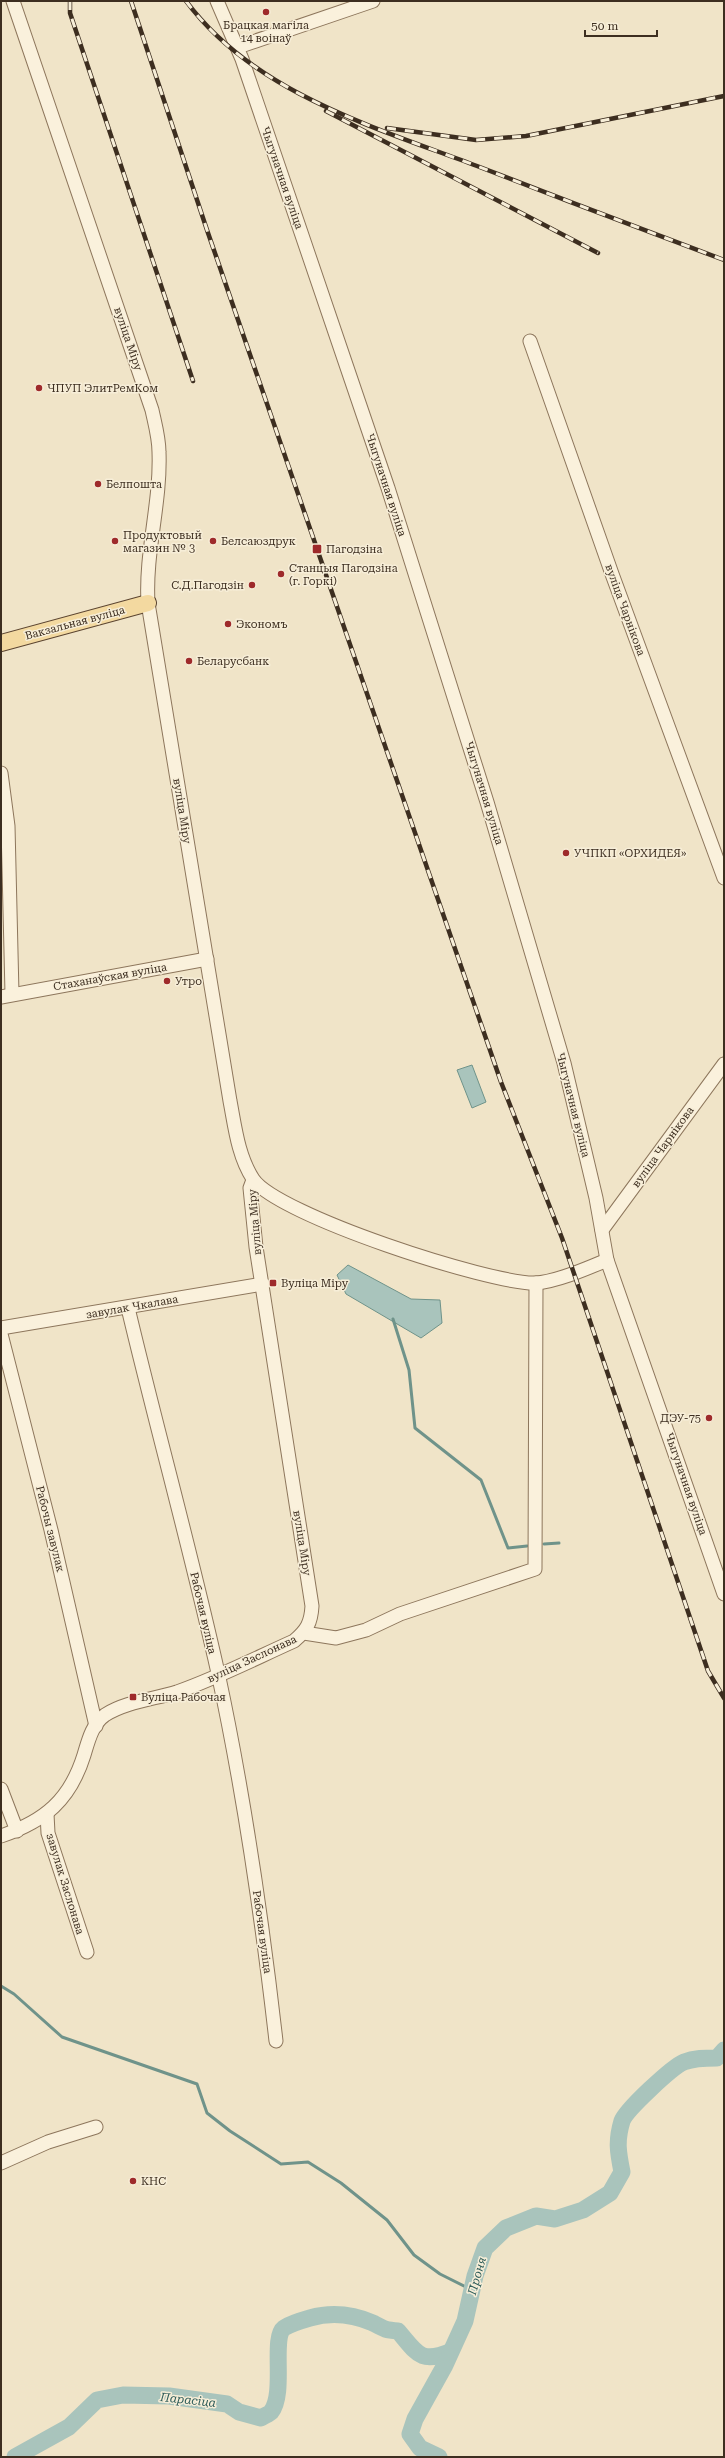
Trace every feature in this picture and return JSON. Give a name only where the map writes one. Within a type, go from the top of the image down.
[{"type":"main road","name":"Вакзальная вуліца","points":[[1,643],[148,603]]},
{"type":"street","name":"вуліца Міру","points":[[13,1],[153,414],[157,435],[159,463],[148,579],[148,603],[240,1150],[253,1180],[250,1188],[256,1247],[263,1284],[312,1606],[312,1621],[304,1633]]},
{"type":"street","name":"Чыгуначная вуліца","points":[[217,1],[238,47],[388,488],[487,802],[564,1063],[602,1230],[607,1260],[724,1594]]},
{"type":"street","points":[[238,47],[373,1]]},
{"type":"street","name":"вуліца Чарнікова","points":[[530,341],[615,582],[724,878]]},
{"type":"street","name":"Стаханаўская вуліца","points":[[1,773],[8,826],[7,996],[207,959]]},
{"type":"street","name":"вуліца Чарнікова","points":[[602,1230],[724,1064]]},
{"type":"street","points":[[253,1180],[268,1192],[293,1207],[378,1241],[497,1278],[536,1283],[582,1270],[607,1260]]},
{"type":"street","name":"вуліца Заслонава","points":[[1,1836],[17,1831],[47,1814],[63,1798],[76,1780],[90,1735],[104,1716],[119,1709],[177,1692],[218,1675],[294,1641],[304,1633],[336,1638],[366,1630],[400,1614],[534,1569],[536,1283]]},
{"type":"street","name":"завулак Чкалава","points":[[1,1328],[128,1308],[263,1284]]},
{"type":"street","name":"Рабочая вуліца","points":[[128,1308],[176,1495],[218,1675],[264,1936],[276,2041]]},
{"type":"street","name":"Рабочы завулак","points":[[1,1334],[51,1530],[96,1726]]},
{"type":"street","points":[[1,1789],[17,1831]]},
{"type":"street","name":"завулак Заслонава","points":[[47,1814],[48,1833],[87,1952]]},
{"type":"street","points":[[1,2163],[48,2142],[96,2127]]},
{"type":"water","points":[[472,1065],[486,1102],[472,1108],[457,1070]]},
{"type":"water","points":[[348,1265],[411,1299],[440,1300],[442,1323],[421,1338],[346,1294],[337,1275]]},
{"type":"waterway","points":[[393,1319],[409,1370],[415,1428],[481,1480],[508,1548],[527,1546]]},
{"type":"waterway","points":[[544,1544],[559,1543]]},
{"type":"waterway","points":[[1,1986],[14,1994],[62,2037],[197,2084],[207,2113],[230,2131],[281,2164],[308,2162],[341,2183],[387,2220],[414,2255],[440,2274],[472,2290]]},
{"type":"waterway","name":"Проня","points":[[439,2457],[420,2448],[410,2434],[415,2419],[445,2365],[465,2321],[475,2276],[485,2248],[506,2228],[536,2216],[555,2219],[583,2210],[610,2193],[622,2172],[618,2141],[620,2128],[625,2116],[650,2089],[678,2066],[684,2062],[692,2060],[717,2058],[724,2050]]},
{"type":"waterway","name":"Парасіца","points":[[15,2457],[69,2427],[97,2400],[123,2395],[169,2396],[227,2404],[239,2412],[261,2418],[271,2412],[278,2392],[278,2354],[280,2334],[284,2328],[297,2322],[318,2316],[349,2316],[365,2320],[385,2329],[398,2331],[415,2350],[425,2356],[432,2357],[450,2352]]},
{"type":"railway","points":[[70,1],[70,13],[193,381]]},
{"type":"railway","points":[[131,1],[207,230],[501,1082],[562,1238],[708,1671],[724,1698]]},
{"type":"railway","points":[[186,1],[214,33],[246,60],[281,83],[318,103],[398,137],[724,260]]},
{"type":"railway","points":[[387,128],[476,140],[526,136],[724,96]]},
{"type":"railway","points":[[326,111],[598,253]]},
{"type":"place","name":"Брацкая магіла 14 воінаў","points":[[266,12]]},
{"type":"place","name":"ЧПУП ЭлитРемКом","points":[[39,388]]},
{"type":"place","name":"Белпошта","points":[[98,484]]},
{"type":"place","name":"Продуктовый магазин № 3","points":[[115,541]]},
{"type":"place","name":"Белсаюздрук","points":[[213,541]]},
{"type":"place","name":"Пагодзіна","points":[[317,549]]},
{"type":"place","name":"Станцыя Пагодзіна (г. Горкі)","points":[[281,574]]},
{"type":"place","name":"С.Д.Пагодзін","points":[[252,585]]},
{"type":"place","name":"Экономъ","points":[[228,624]]},
{"type":"place","name":"Беларусбанк","points":[[189,661]]},
{"type":"place","name":"УЧПКП «ОРХИДЕЯ»","points":[[566,853]]},
{"type":"place","name":"Утро","points":[[167,981]]},
{"type":"place","name":"Вуліца Міру","points":[[273,1283]]},
{"type":"place","name":"ДЭУ-75","points":[[709,1418]]},
{"type":"place","name":"Вуліца Рабочая","points":[[133,1697]]},
{"type":"place","name":"КНС","points":[[133,2181]]}]
